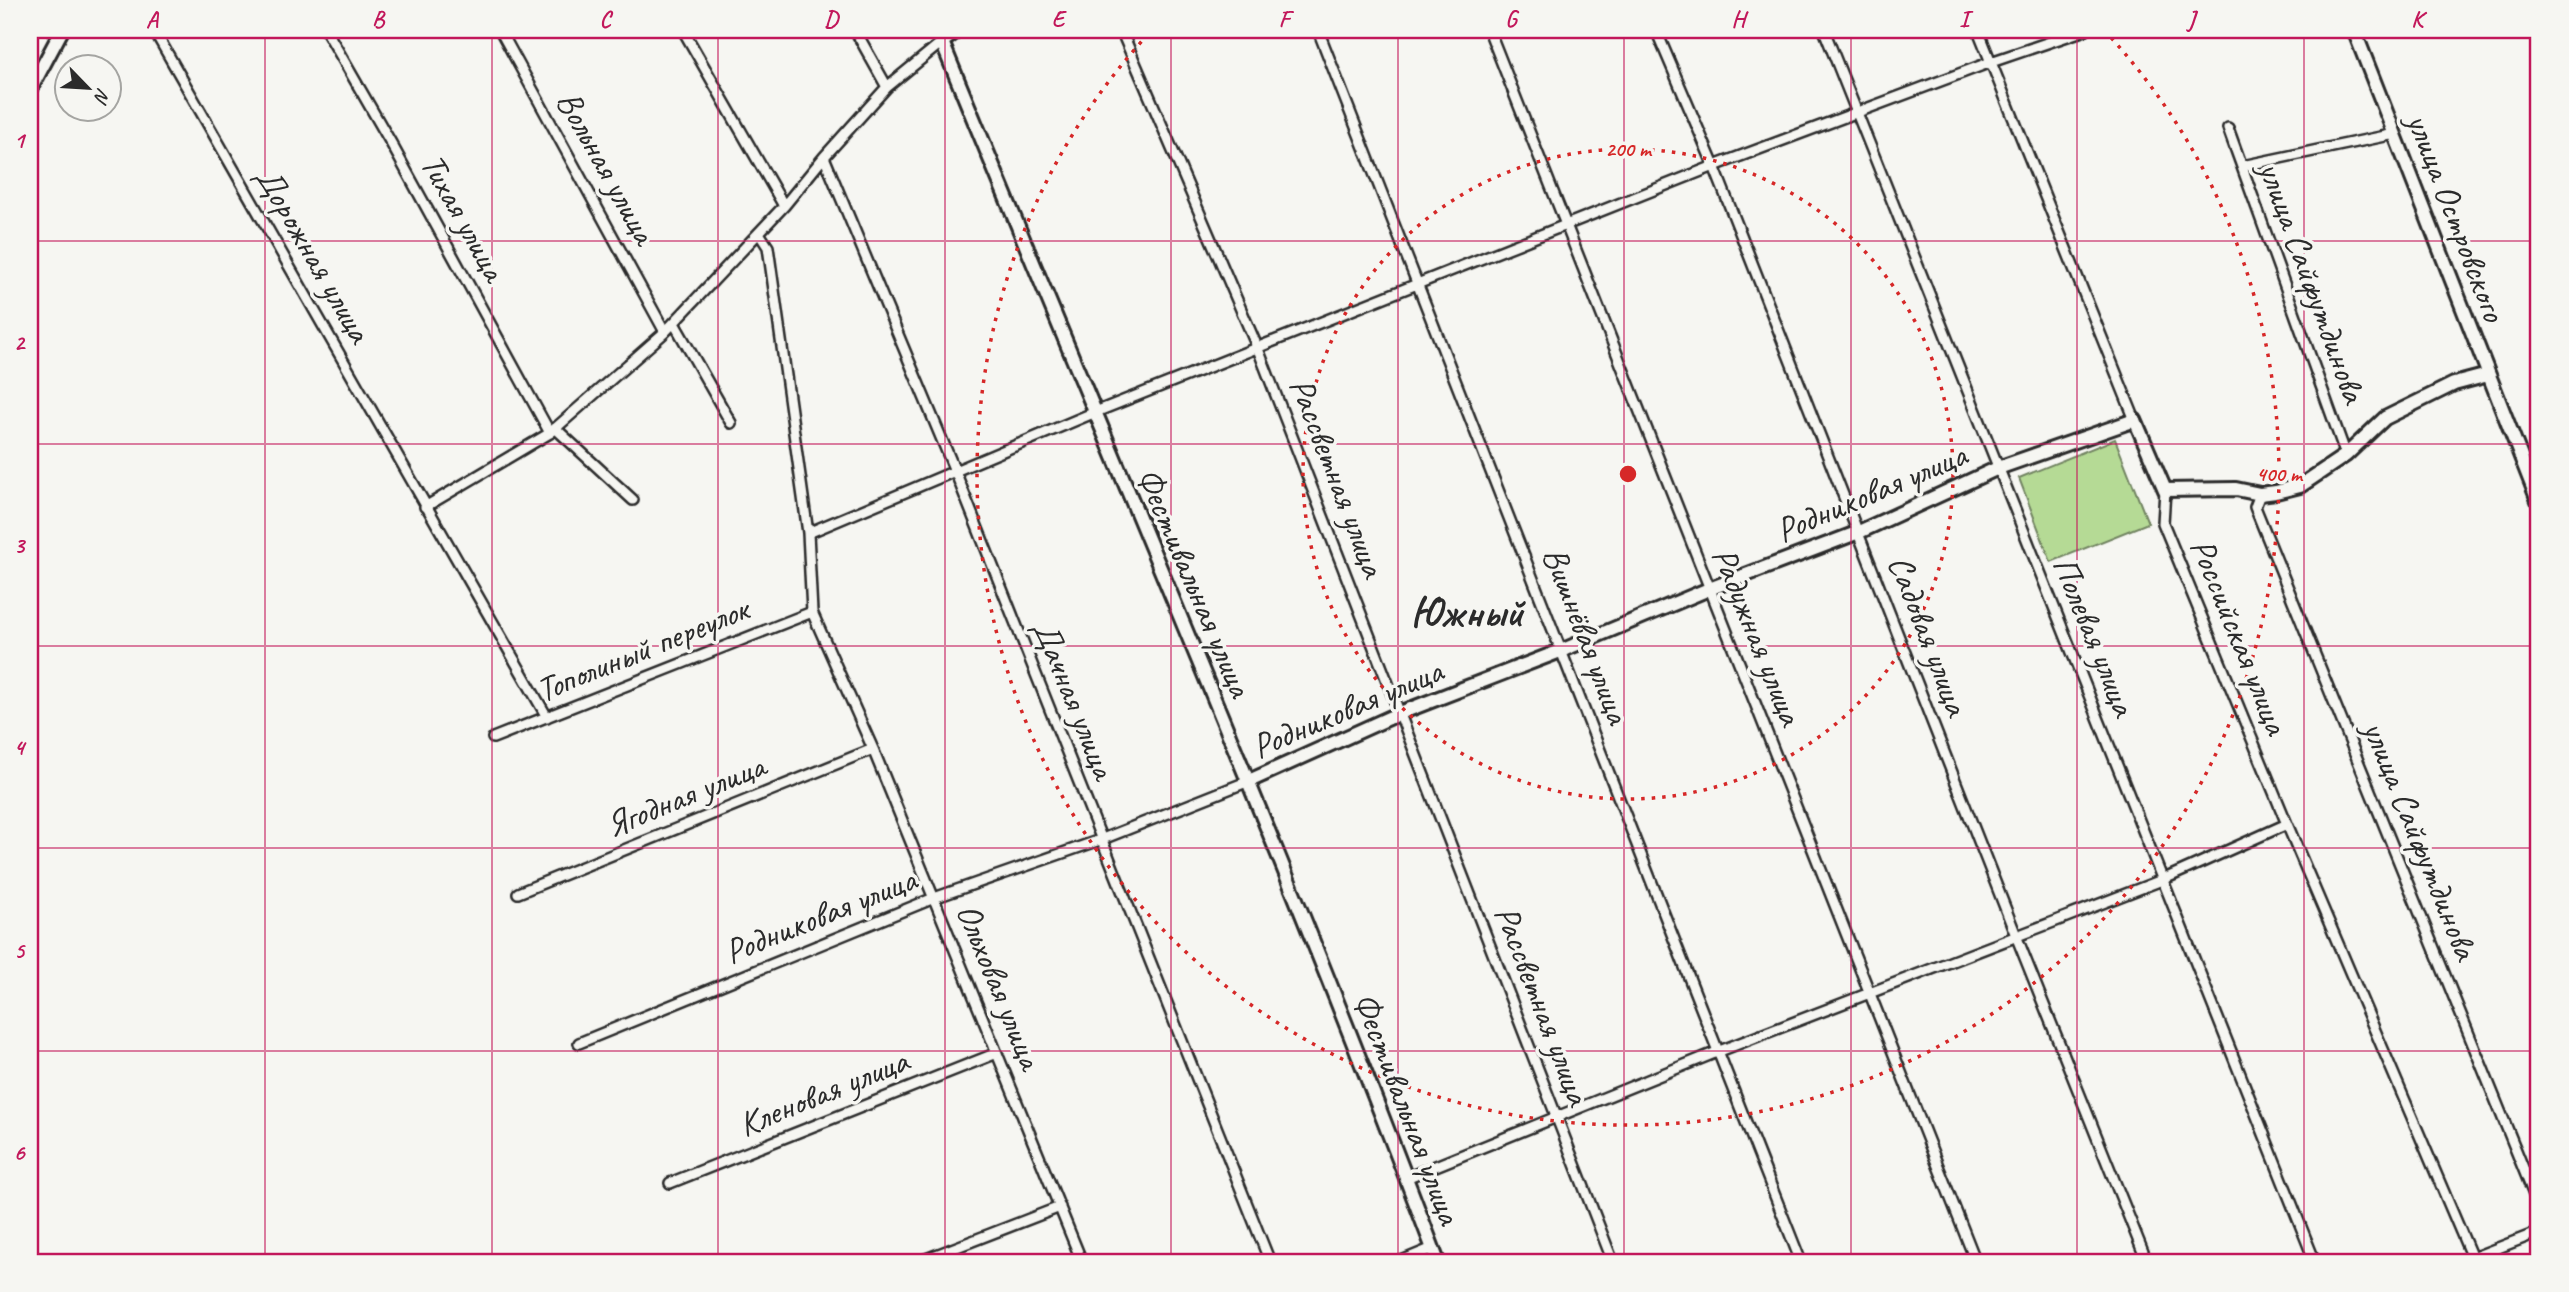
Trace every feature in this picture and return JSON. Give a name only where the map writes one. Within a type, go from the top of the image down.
[{"type":"street","points":[[30,90],[62,30]]},
{"type":"street","name":"Дорожная улица","points":[[154,30],[547,717]]},
{"type":"street","name":"Тихая улица","points":[[326,30],[552,431],[633,500]]},
{"type":"street","name":"Вольная улица","points":[[500,30],[665,332]]},
{"type":"street","points":[[682,30],[784,206]]},
{"type":"street","points":[[855,30],[887,87]]},
{"type":"street","points":[[425,507],[552,431],[665,332],[784,206],[887,87],[958,30]]},
{"type":"street","name":"Рассветная улица","points":[[1121,30],[1258,349],[1613,1262]]},
{"type":"street","name":"Вишнёвая улица","points":[[1318,30],[1420,284],[1801,1262]]},
{"type":"street","name":"Радужная улица","points":[[1489,30],[1976,1262]]},
{"type":"street","name":"Садовая улица","points":[[1656,30],[1714,166],[2147,1262]]},
{"type":"street","name":"Полевая улица","points":[[1824,30],[2315,1262]]},
{"type":"street","name":"Российская улица","points":[[1978,30],[2134,420],[2165,490],[2164,523],[2287,824],[2472,1258]]},
{"type":"street","points":[[808,533],[1093,413],[1714,166],[1991,62],[2085,30]]},
{"type":"street","name":"улица Островского","points":[[2354,30],[2539,503]]},
{"type":"street","name":"Фестивальная улица","points":[[942,42],[1093,413],[1249,781],[1438,1262]]},
{"type":"street","name":"улица Сайфутдинова","points":[[2228,128],[2346,455]]},
{"type":"street","points":[[2242,166],[2395,134]]},
{"type":"street","name":"Дачная улица","points":[[824,157],[955,471],[1270,1262]]},
{"type":"street","name":"Ольховая улица","points":[[759,233],[768,247],[808,533],[812,612],[873,749],[1082,1262]]},
{"type":"street","points":[[674,323],[731,423]]},
{"type":"street","points":[[2165,490],[2236,489],[2260,494],[2300,486],[2346,455],[2385,418],[2454,384],[2488,375]]},
{"type":"street","name":"Родниковая улица","points":[[579,1043],[934,898],[1100,840],[1249,781],[1400,713],[1859,532],[1998,468],[2134,420]]},
{"type":"street","name":"улица Сайфутдинова","points":[[2260,494],[2255,507],[2539,1208]]},
{"type":"street","name":"Тополиный переулок","points":[[493,738],[812,612]]},
{"type":"street","name":"Ягодная улица","points":[[518,892],[873,749]]},
{"type":"street","points":[[1406,1178],[1717,1052],[2162,880],[2287,824]]},
{"type":"street","name":"Кленовая улица","points":[[670,1183],[997,1053]]},
{"type":"street","points":[[918,1262],[1060,1207]]},
{"type":"street","points":[[2462,1262],[2539,1232]]},
{"type":"street","points":[[1399,1262],[1433,1248]]},
{"type":"green space","points":[[2115,439],[2148,523],[2051,562],[2019,478]]},
{"type":"district","name":"Южный","points":[[1467,611]]}]
